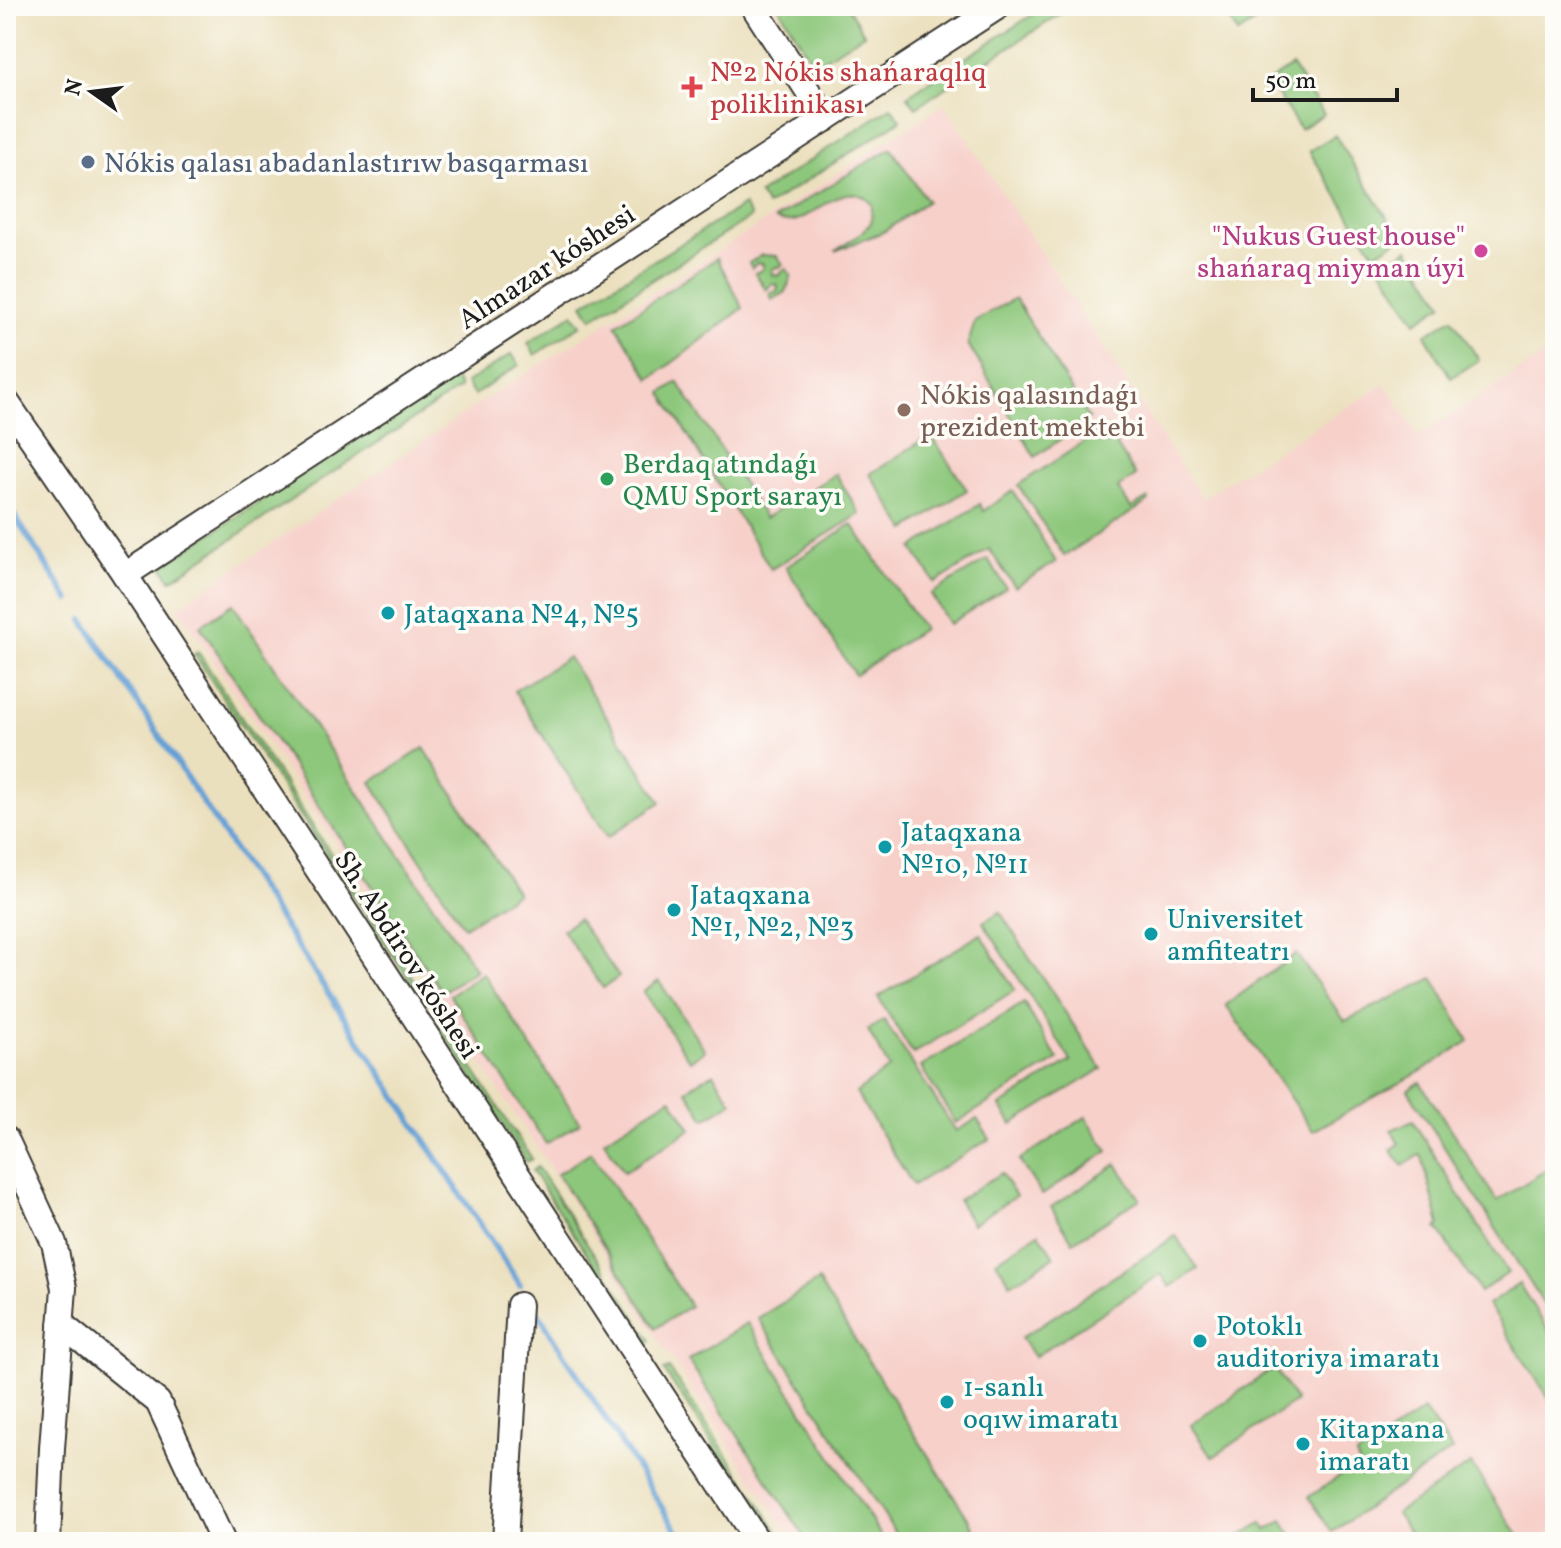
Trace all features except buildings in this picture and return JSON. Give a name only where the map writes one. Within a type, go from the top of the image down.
[{"type":"street","points":[[753,6],[826,119]]},
{"type":"street","name":"Almazar kóshesi","points":[[125,575],[826,119],[966,15],[999,6]]},
{"type":"street","name":"Sh. Abdirov kóshesi","points":[[6,401],[125,575],[758,1542]]},
{"type":"street","points":[[6,1139],[54,1243],[64,1288],[48,1542]]},
{"type":"street","points":[[505,1542],[519,1305]]},
{"type":"street","points":[[61,1324],[158,1402],[223,1542]]},
{"type":"shaded area","points":[[944,104],[1202,498],[1385,384],[1419,436],[1555,348],[1555,1542],[794,1542],[664,1348],[542,1155],[178,607],[477,405]]},
{"type":"green space","points":[[778,6],[847,6],[864,34],[814,65]]},
{"type":"green space","points":[[1046,6],[1073,6],[916,107],[907,96]]},
{"type":"green space","points":[[1221,6],[1255,6],[1262,18],[1238,33]]},
{"type":"green space","points":[[1292,66],[1324,114],[1300,129],[1269,81]]},
{"type":"green space","points":[[891,107],[901,120],[767,206],[759,194]]},
{"type":"green space","points":[[1335,135],[1400,238],[1375,254],[1309,151]]},
{"type":"green space","points":[[891,148],[927,201],[885,231],[835,251],[871,223],[872,204],[860,195],[848,194],[836,198],[800,219],[788,222],[775,219]]},
{"type":"green space","points":[[744,205],[751,217],[592,318],[583,304]]},
{"type":"green space","points":[[1408,249],[1443,304],[1416,322],[1381,267]]},
{"type":"green space","points":[[762,255],[777,256],[783,264],[773,268],[772,274],[778,276],[786,268],[791,276],[786,292],[772,300],[769,294],[777,291],[778,285],[772,284],[766,290],[755,273],[762,270],[763,264],[757,263],[752,268],[749,263]]},
{"type":"green space","points":[[717,258],[743,308],[650,379],[616,325]]},
{"type":"green space","points":[[1015,298],[1089,419],[1035,457],[968,344],[975,321]]},
{"type":"green space","points":[[573,314],[581,325],[535,355],[528,343]]},
{"type":"green space","points":[[1452,318],[1479,360],[1451,378],[1425,335]]},
{"type":"green space","points":[[512,354],[519,365],[474,395],[466,383]]},
{"type":"green space","points":[[453,375],[460,388],[171,580],[162,566]]},
{"type":"green space","points":[[678,382],[765,518],[836,474],[860,514],[771,569],[662,393]]},
{"type":"green space","points":[[1106,428],[1136,476],[1118,488],[1131,508],[1148,498],[1149,501],[1064,556],[1018,485]]},
{"type":"green space","points":[[931,435],[967,490],[906,530],[870,474]]},
{"type":"green space","points":[[1013,491],[1056,562],[1015,587],[989,549],[935,583],[913,548],[980,504],[983,511]]},
{"type":"green space","points":[[852,524],[923,629],[855,675],[786,567]]},
{"type":"green space","points":[[988,559],[1006,588],[949,624],[931,594]]},
{"type":"green space","points":[[233,604],[476,970],[442,992],[200,626]]},
{"type":"green space","points":[[198,652],[428,1001],[425,1004],[194,654]]},
{"type":"green space","points":[[568,657],[661,802],[608,837],[514,691]]},
{"type":"green space","points":[[424,748],[517,893],[464,927],[371,782]]},
{"type":"green space","points":[[1000,912],[1102,1069],[1012,1124],[1000,1106],[1071,1061],[983,922]]},
{"type":"green space","points":[[578,919],[619,977],[603,988],[562,930]]},
{"type":"green space","points":[[981,934],[1015,990],[913,1054],[878,997]]},
{"type":"green space","points":[[1296,954],[1345,1021],[1433,978],[1469,1041],[1313,1131],[1226,1005]]},
{"type":"green space","points":[[483,973],[580,1123],[546,1144],[450,995]]},
{"type":"green space","points":[[659,981],[705,1050],[690,1061],[643,992]]},
{"type":"green space","points":[[1024,1003],[1058,1060],[956,1123],[921,1067]]},
{"type":"green space","points":[[884,1020],[956,1131],[977,1119],[990,1139],[913,1185],[856,1093],[889,1068],[868,1030]]},
{"type":"green space","points":[[442,1022],[532,1159],[527,1162],[438,1025]]},
{"type":"green space","points":[[713,1073],[732,1102],[705,1119],[686,1090]]},
{"type":"green space","points":[[1420,1082],[1497,1201],[1546,1170],[1555,1186],[1555,1276],[1549,1280],[1555,1289],[1555,1322],[1408,1090]]},
{"type":"green space","points":[[671,1098],[691,1129],[624,1172],[604,1140]]},
{"type":"green space","points":[[1086,1117],[1108,1151],[1042,1195],[1019,1160]]},
{"type":"green space","points":[[1413,1121],[1508,1273],[1480,1292],[1437,1228],[1440,1225],[1422,1157],[1420,1155],[1403,1166],[1391,1150],[1399,1144],[1391,1130]]},
{"type":"green space","points":[[591,1152],[690,1306],[656,1328],[557,1174]]},
{"type":"green space","points":[[1117,1164],[1140,1199],[1073,1242],[1051,1207]]},
{"type":"green space","points":[[537,1167],[651,1341],[647,1344],[532,1171]]},
{"type":"green space","points":[[1001,1173],[1016,1196],[972,1224],[958,1200]]},
{"type":"green space","points":[[1039,1233],[1054,1257],[1011,1284],[996,1261]]},
{"type":"green space","points":[[1176,1236],[1198,1269],[1170,1287],[1161,1274],[1034,1357],[1021,1338]]},
{"type":"green space","points":[[818,1281],[974,1528],[951,1542],[901,1542],[758,1318]]},
{"type":"green space","points":[[1519,1284],[1555,1341],[1555,1408],[1488,1305]]},
{"type":"green space","points":[[747,1323],[885,1542],[808,1542],[688,1360]]},
{"type":"green space","points":[[669,1368],[785,1542],[778,1542],[664,1370]]},
{"type":"green space","points":[[1274,1368],[1296,1401],[1213,1457],[1191,1425]]},
{"type":"green space","points":[[1424,1410],[1452,1450],[1332,1532],[1309,1497],[1359,1463],[1356,1456]]},
{"type":"green space","points":[[1471,1464],[1523,1542],[1415,1542],[1396,1513]]},
{"type":"green space","points":[[1283,1520],[1295,1542],[1230,1542],[1262,1523],[1266,1530]]},
{"type":"waterway","points":[[6,503],[69,600]]},
{"type":"waterway","points":[[83,620],[520,1285]]},
{"type":"waterway","points":[[526,1294],[684,1542]]},
{"type":"place","name":"№2 Nókis shańaraqlıq poliklinikası","points":[[692,87]]},
{"type":"place","name":"Nókis qalası abadanlastırıw basqarması","points":[[88,162]]},
{"type":"place","name":"\"Nukus Guest house\" shańaraq miyman úyi","points":[[1481,251]]},
{"type":"place","name":"Nókis qalasındaǵı prezident mektebi","points":[[904,410]]},
{"type":"place","name":"Berdaq atındaǵı QMU Sport sarayı","points":[[607,479]]},
{"type":"place","name":"Jataqxana №4, №5","points":[[388,613]]},
{"type":"place","name":"Jataqxana №10, №11","points":[[885,847]]},
{"type":"place","name":"Jataqxana №1, №2, №3","points":[[674,910]]},
{"type":"place","name":"Universitet amfiteatrı","points":[[1151,934]]},
{"type":"place","name":"Potoklı auditoriya imaratı","points":[[1200,1341]]},
{"type":"place","name":"1-sanlı oqıw imaratı","points":[[947,1402]]},
{"type":"place","name":"Kitapxana imaratı","points":[[1303,1444]]}]
